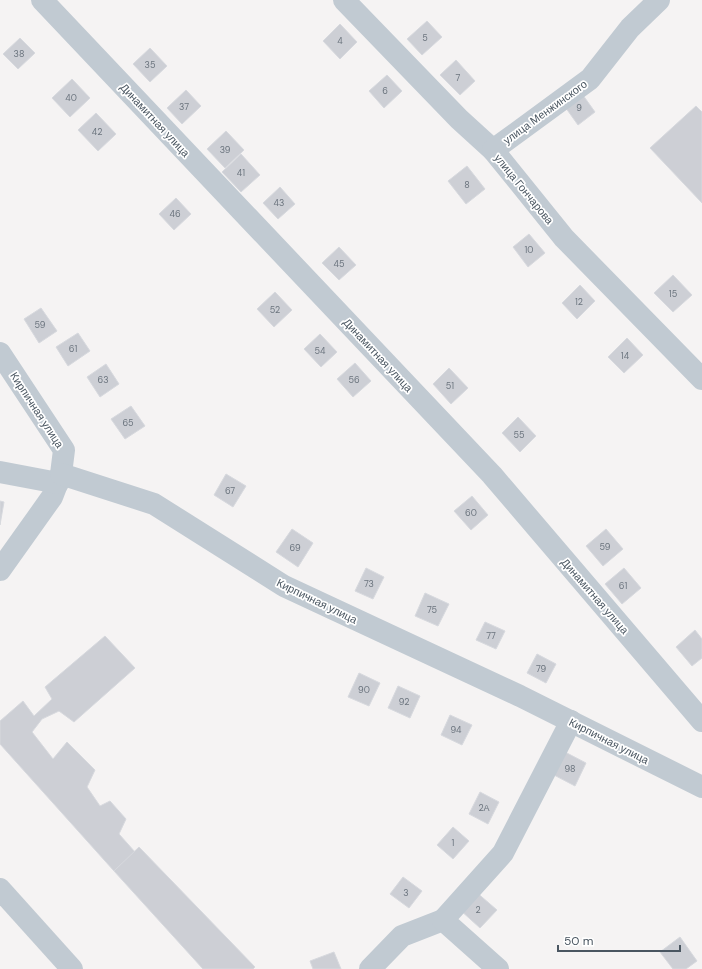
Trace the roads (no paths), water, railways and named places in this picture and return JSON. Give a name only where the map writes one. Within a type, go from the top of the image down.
[{"type":"street","name":"Динамитная улица","points":[[42,0],[492,475],[702,721]]},
{"type":"street","name":"улица Гончарова","points":[[344,0],[459,119],[493,150],[564,238],[702,379]]},
{"type":"street","name":"улица Менжинского","points":[[493,150],[590,79],[630,28],[659,0]]},
{"type":"street","name":"Кирпичная улица","points":[[0,353],[64,450],[59,478],[154,504],[284,586],[520,696],[702,787]]},
{"type":"street","points":[[0,472],[59,478],[52,498],[0,570]]},
{"type":"street","points":[[370,969],[402,936],[443,920],[503,854],[571,721]]},
{"type":"street","points":[[0,889],[72,969]]},
{"type":"street","points":[[443,920],[498,969]]}]
